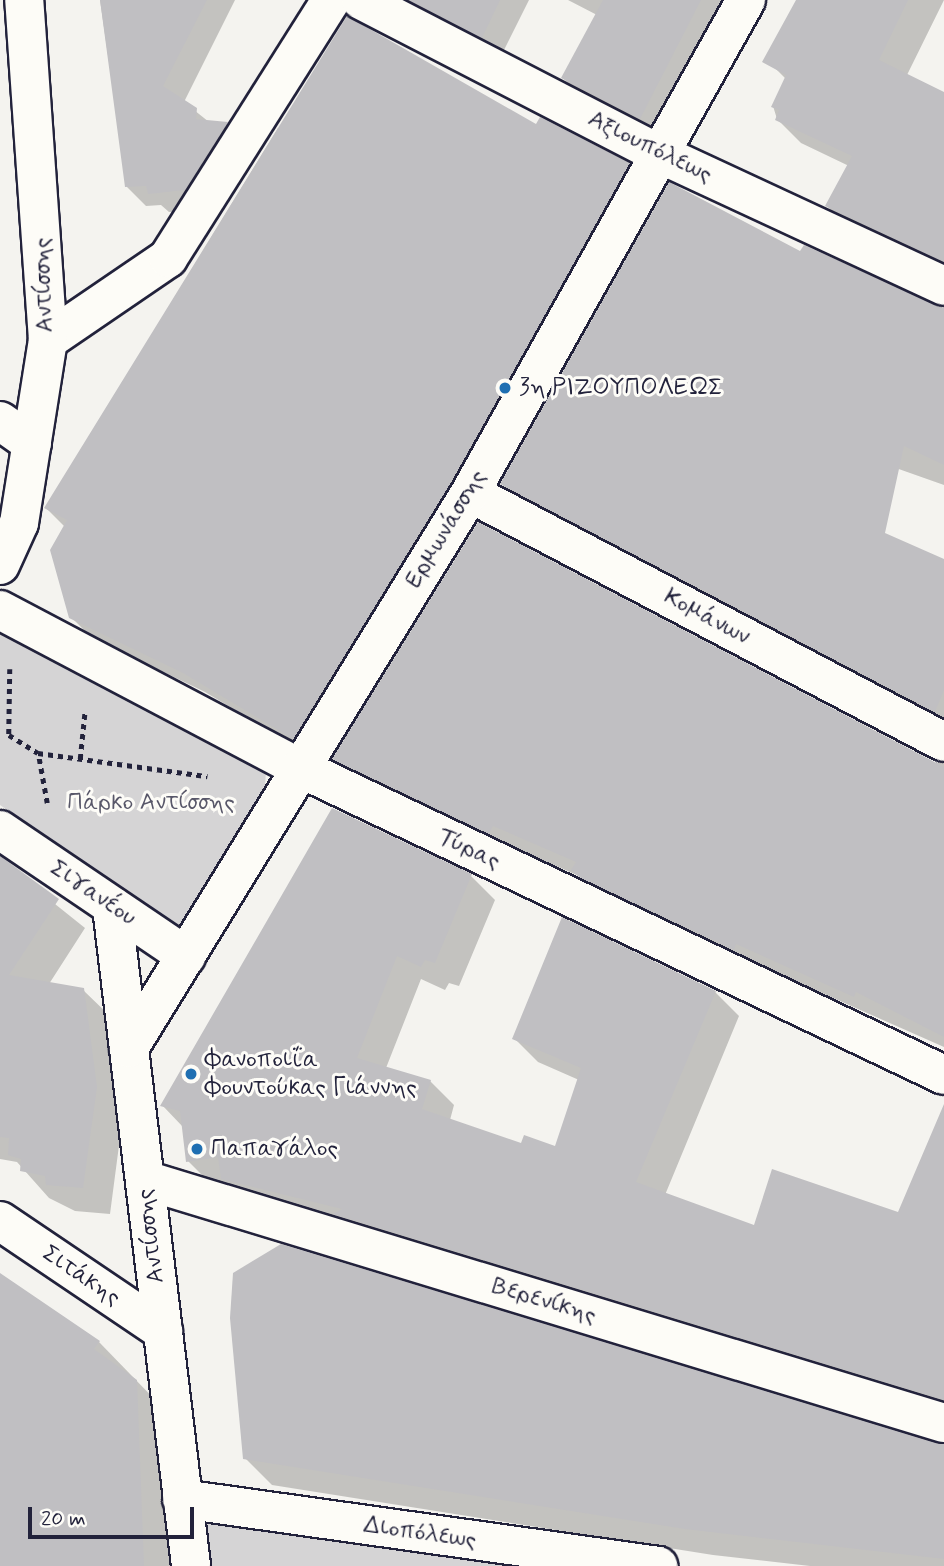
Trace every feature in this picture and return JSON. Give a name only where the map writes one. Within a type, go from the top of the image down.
[{"type":"street","name":"Αντίσσης","points":[[0,565],[19,523],[48,340],[24,0]]},
{"type":"street","points":[[48,340],[168,258],[331,0]]},
{"type":"street","name":"Αξιουπόλεως","points":[[360,0],[660,154],[944,286]]},
{"type":"street","name":"Ερμωνάσσης","points":[[130,1048],[470,493],[746,0]]},
{"type":"street","points":[[0,421],[32,443]]},
{"type":"street","name":"Κομάνων","points":[[470,493],[944,742]]},
{"type":"street","name":"Τύρας","points":[[5,612],[294,778],[944,1074]]},
{"type":"street","name":"Σιγανέου","points":[[0,830],[186,956]]},
{"type":"street","name":"Αντίσσης","points":[[112,907],[191,1566]]},
{"type":"street","name":"Βερενίκης","points":[[145,1180],[944,1423]]},
{"type":"street","name":"Σιτάκης","points":[[0,1220],[163,1331]]},
{"type":"street","name":"Διοπόλεως","points":[[182,1499],[658,1566]]},
{"type":"path","points":[[5,612],[9,735]]},
{"type":"path","points":[[0,731],[38,753],[294,778]]},
{"type":"path","points":[[38,753],[58,870]]},
{"type":"green space","name":"Πάρκο Αντίσσης","points":[[0,626],[266,768],[265,789],[181,930],[0,805]]},
{"type":"green space","points":[[199,1516],[601,1566],[205,1566]]},
{"type":"building","points":[[100,0],[207,0],[163,86],[197,108],[196,119],[228,122],[185,190],[148,194],[146,186],[125,187]]},
{"type":"building","points":[[409,0],[500,0],[482,38]]},
{"type":"building","points":[[603,0],[701,0],[640,119],[561,78]]},
{"type":"building","points":[[796,0],[908,0],[879,60],[944,92],[944,262],[825,206],[852,156],[775,120],[779,110],[771,107],[786,75],[762,62]]},
{"type":"building","points":[[347,16],[536,124],[540,117],[630,163],[451,482],[293,739],[183,673],[69,618],[50,550],[67,520],[44,508]]},
{"type":"building","points":[[669,182],[800,251],[804,245],[944,308],[944,465],[904,446],[885,533],[944,559],[944,690],[935,712],[500,484]]},
{"type":"building","points":[[478,522],[944,767],[944,1037],[856,992],[854,997],[736,944],[734,950],[579,877],[571,870],[576,862],[493,826],[489,834],[332,759]]},
{"type":"building","points":[[332,808],[472,874],[435,963],[425,960],[421,967],[397,956],[357,1058],[431,1080],[422,1109],[521,1143],[524,1135],[555,1146],[581,1068],[512,1039],[562,917],[716,991],[636,1182],[754,1225],[772,1169],[898,1212],[944,1104],[944,1400],[333,1214],[342,1209],[221,1179],[218,1157],[186,1162],[180,1111],[160,1106]]},
{"type":"building","points":[[0,856],[59,899],[9,975],[84,988],[97,1087],[83,1188],[46,1185],[45,1176],[20,1171],[21,1159],[8,1155],[9,1138],[0,1137]]},
{"type":"building","points":[[281,1244],[944,1444],[944,1559],[685,1529],[243,1459],[230,1318],[233,1273]]},
{"type":"building","points":[[0,1273],[100,1341],[94,1349],[137,1380],[144,1566],[0,1566]]},
{"type":"place","name":"3η ΡΙΖΟΥΠΟΛΕΩΣ","points":[[505,388]]},
{"type":"place","name":"Φανοποιΐα Φουντούκας Γιάννης","points":[[191,1074]]},
{"type":"place","name":"Παπαγάλος","points":[[197,1149]]}]
